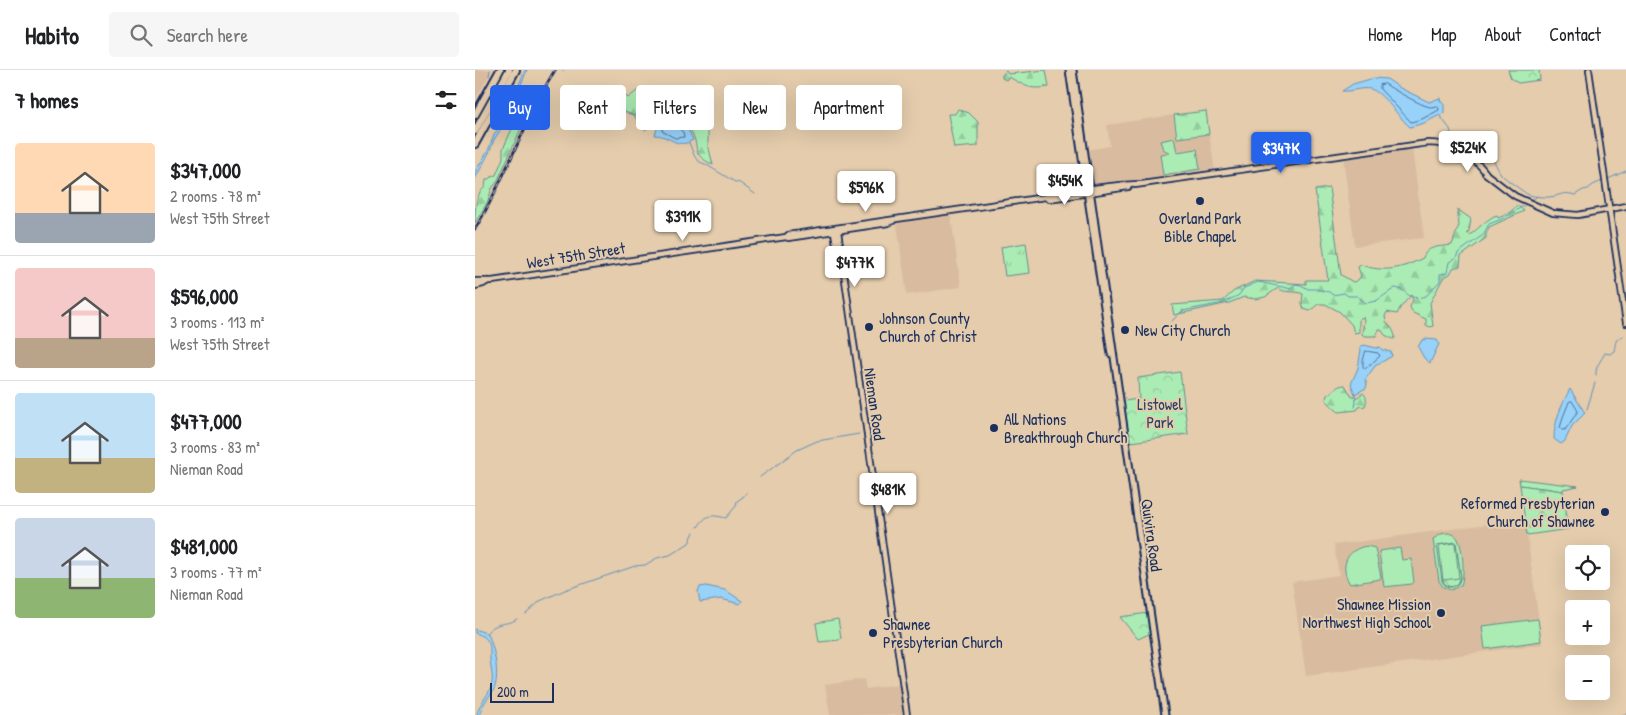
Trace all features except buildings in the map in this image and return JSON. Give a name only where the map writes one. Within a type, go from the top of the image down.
[{"type":"highway","points":[[475,116],[500,70]]},
{"type":"highway","points":[[475,131],[509,70]]},
{"type":"highway","points":[[475,144],[516,70]]},
{"type":"main road","name":"Quivira Road","points":[[1069,70],[1088,191]]},
{"type":"main road","name":"Quivira Road","points":[[1073,70],[1093,228],[1165,715]]},
{"type":"main road","points":[[1589,70],[1626,323]]},
{"type":"main road","name":"West 75th Street","points":[[786,237],[788,235],[837,227],[1045,197],[1049,199],[1088,191],[1428,143],[1452,146],[1515,196],[1548,210],[1579,213],[1609,208]]},
{"type":"main road","points":[[1609,208],[1626,204]]},
{"type":"main road","name":"West 75th Street","points":[[477,283],[836,231],[888,223],[894,220]]},
{"type":"main road","name":"Nieman Road","points":[[836,231],[844,274],[907,715]]},
{"type":"shaded area","points":[[475,70],[492,70],[475,100]]},
{"type":"shaded area","points":[[1174,115],[1177,138],[1209,134],[1215,171],[1096,187],[1093,185],[1086,150],[1110,146],[1107,125]]},
{"type":"shaded area","points":[[1412,148],[1424,238],[1355,246],[1343,157]]},
{"type":"shaded area","points":[[948,215],[951,217],[961,287],[907,295],[898,223]]},
{"type":"shaded area","name":"Shawnee Mission Northwest High School","points":[[1525,519],[1542,644],[1306,676],[1292,582],[1339,575],[1334,545]]},
{"type":"shaded area","points":[[864,679],[866,689],[899,684],[903,715],[830,715],[825,685]]},
{"type":"green space","points":[[1046,70],[1049,87],[1032,88],[1009,77],[1006,80],[1002,78],[1006,71],[1008,74]]},
{"type":"green space","points":[[1508,70],[1539,70],[1540,80],[1518,83],[1511,78]]},
{"type":"green space","points":[[636,92],[636,118],[635,116],[626,112],[626,96],[628,98]]},
{"type":"green space","points":[[958,109],[969,113],[978,122],[978,146],[954,148],[948,114],[955,114]]},
{"type":"green space","points":[[1206,111],[1209,134],[1177,138],[1174,115]]},
{"type":"green space","points":[[520,130],[497,182],[492,188],[487,203],[475,223],[476,203],[479,194],[485,187],[486,180],[496,175],[503,158],[503,149],[511,131]]},
{"type":"green space","points":[[690,130],[708,130],[708,145],[713,165],[698,154]]},
{"type":"green space","points":[[1174,138],[1177,152],[1197,149],[1200,169],[1163,175],[1160,154],[1170,153],[1163,149],[1160,141]]},
{"type":"green space","points":[[1329,188],[1341,275],[1353,282],[1357,281],[1361,276],[1358,267],[1361,265],[1378,269],[1393,269],[1423,258],[1431,249],[1452,245],[1459,225],[1457,209],[1471,219],[1467,233],[1470,235],[1491,218],[1497,215],[1498,218],[1506,214],[1517,205],[1524,211],[1489,227],[1486,238],[1461,256],[1460,266],[1453,268],[1450,274],[1443,278],[1430,303],[1433,326],[1426,325],[1426,319],[1413,313],[1410,307],[1413,300],[1411,295],[1397,314],[1387,312],[1385,316],[1386,322],[1394,333],[1395,338],[1393,339],[1385,335],[1381,329],[1379,329],[1376,336],[1364,336],[1362,334],[1363,317],[1359,319],[1359,332],[1354,333],[1352,325],[1340,312],[1325,304],[1318,304],[1310,311],[1304,309],[1302,303],[1303,294],[1284,291],[1278,288],[1265,297],[1255,299],[1244,297],[1229,303],[1174,315],[1172,305],[1223,301],[1234,291],[1255,281],[1306,284],[1306,280],[1328,280],[1315,190]]},
{"type":"green space","points":[[1026,243],[1030,273],[1005,276],[1001,247]]},
{"type":"green space","name":"Listowel Park","points":[[1180,372],[1188,434],[1131,442],[1129,440],[1121,394],[1124,401],[1139,399],[1138,378]]},
{"type":"green space","points":[[1345,385],[1352,397],[1358,397],[1363,393],[1366,399],[1365,406],[1359,407],[1357,410],[1339,412],[1330,404],[1326,399],[1327,395],[1338,387]]},
{"type":"green space","points":[[1519,479],[1578,486],[1563,489],[1563,491],[1520,485]]},
{"type":"green space","points":[[1520,485],[1563,491],[1569,529],[1527,535]]},
{"type":"green space","points":[[1441,534],[1453,534],[1458,539],[1461,549],[1462,581],[1461,585],[1451,590],[1443,587],[1439,581],[1433,539]],"holes":[[[1456,542],[1461,577],[1458,584],[1453,587],[1443,583],[1437,545]]]},
{"type":"green space","points":[[1456,541],[1461,577],[1458,584],[1451,587],[1446,585],[1440,573],[1437,544]]},
{"type":"green space","points":[[1455,543],[1459,578],[1443,580],[1439,545]]},
{"type":"green space","points":[[1367,546],[1375,548],[1381,577],[1380,579],[1350,584],[1345,571],[1349,555]]},
{"type":"green space","points":[[1400,548],[1402,560],[1411,559],[1414,582],[1412,584],[1384,587],[1379,551]]},
{"type":"green space","points":[[1148,613],[1151,633],[1138,639],[1120,617]]},
{"type":"green space","points":[[838,619],[841,638],[839,640],[819,642],[816,623]]},
{"type":"green space","points":[[1538,619],[1541,641],[1485,649],[1482,626]]},
{"type":"water","points":[[525,70],[527,70],[521,85],[519,85]]},
{"type":"water","points":[[1374,78],[1387,79],[1400,88],[1429,102],[1440,98],[1444,105],[1444,113],[1424,123],[1410,127],[1375,91],[1360,89],[1342,91],[1353,84]]},
{"type":"water","points":[[497,130],[500,130],[475,179],[475,172],[488,151]]},
{"type":"water","points":[[657,130],[688,130],[693,140],[687,143],[678,143],[655,135]]},
{"type":"water","points":[[1422,340],[1437,340],[1439,344],[1430,363],[1424,358],[1418,347]]},
{"type":"water","points":[[1364,345],[1380,347],[1382,350],[1391,352],[1392,356],[1375,366],[1365,380],[1366,388],[1355,394],[1351,384],[1358,368],[1360,347]]},
{"type":"water","points":[[1570,389],[1585,413],[1572,426],[1565,441],[1561,444],[1554,439],[1555,426],[1561,407]]},
{"type":"water","points":[[706,586],[725,590],[742,601],[740,604],[721,599],[700,602],[698,591],[700,587]]},
{"type":"water","points":[[475,629],[488,634],[497,670],[493,691],[483,705],[480,715],[477,715],[478,711],[491,687],[492,677],[489,643],[485,637],[475,633]]},
{"type":"waterway","points":[[489,76],[490,70]]},
{"type":"waterway","points":[[1440,116],[1450,129],[1453,140],[1463,147]]},
{"type":"waterway","points":[[689,143],[698,161],[740,183],[755,194]]},
{"type":"waterway","points":[[1468,149],[1480,157],[1491,158],[1503,176],[1532,196],[1549,197],[1567,193],[1575,195],[1604,180]]},
{"type":"waterway","points":[[1608,179],[1626,171]]},
{"type":"waterway","points":[[1529,199],[1534,199],[1537,196]]},
{"type":"waterway","points":[[1172,321],[1182,311],[1223,303],[1239,295],[1244,288],[1258,282],[1292,289],[1295,284],[1301,285],[1308,289],[1329,292],[1333,295],[1344,293],[1348,296],[1357,296],[1366,303],[1376,301],[1395,288],[1411,296],[1426,296],[1440,281],[1440,274],[1447,273],[1449,262],[1483,235],[1489,224],[1502,219],[1525,205]]},
{"type":"waterway","points":[[1596,375],[1597,366],[1605,353],[1610,354],[1614,351],[1617,340],[1623,336]]},
{"type":"waterway","points":[[1587,409],[1595,383]]},
{"type":"waterway","points":[[1355,394],[1355,407]]},
{"type":"waterway","points":[[760,477],[797,450],[817,441],[859,434]]},
{"type":"waterway","points":[[698,527],[704,519],[710,516],[726,518],[736,506],[737,501],[746,493]]},
{"type":"waterway","points":[[526,614],[540,601],[565,590],[635,566],[645,565],[657,558],[670,555],[689,543],[694,532]]},
{"type":"waterway","points":[[485,634],[494,626],[517,619]]},
{"type":"waterway","points":[[1622,715],[1626,714]]},
{"type":"railway","points":[[475,229],[555,70]]},
{"type":"place","name":"Overland Park Bible Chapel","points":[[1200,201]]},
{"type":"place","name":"Johnson County Church of Christ","points":[[869,327]]},
{"type":"place","name":"New City Church","points":[[1125,330]]},
{"type":"place","name":"All Nations Breakthrough Church","points":[[994,428]]},
{"type":"place","name":"Reformed Presbyterian Church of Shawnee","points":[[1605,512]]},
{"type":"place","name":"Shawnee Mission Northwest High School","points":[[1441,613]]},
{"type":"place","name":"Shawnee Presbyterian Church","points":[[873,633]]}]
